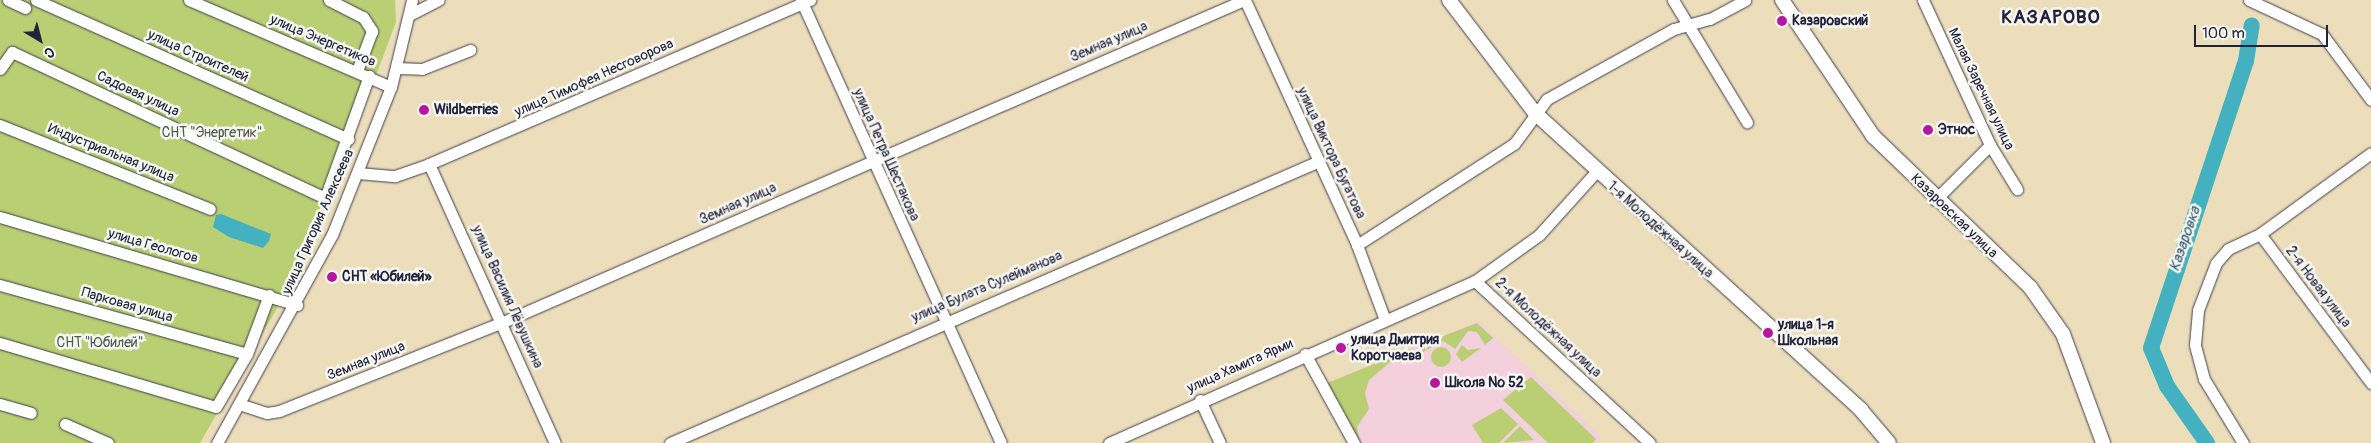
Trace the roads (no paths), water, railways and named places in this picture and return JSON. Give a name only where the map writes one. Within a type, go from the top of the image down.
[{"type":"street","points":[[8,0],[26,8]]},
{"type":"street","name":"улица Строителей","points":[[36,0],[348,139]]},
{"type":"street","name":"улица Энергетиков","points":[[189,0],[369,76],[390,87]]},
{"type":"street","points":[[329,0],[363,17],[372,31],[357,71]]},
{"type":"street","name":"улица Григория Алексеева","points":[[217,443],[297,305],[358,173],[397,68],[411,14],[412,0]]},
{"type":"street","points":[[411,14],[439,0]]},
{"type":"street","name":"улица Виктора Бугатова","points":[[1245,0],[1317,162],[1357,245],[1385,320]]},
{"type":"street","name":"Земная улица","points":[[239,404],[267,413],[286,409],[503,322],[1245,0]]},
{"type":"street","name":"1-я Молодёжная улица","points":[[1449,0],[1535,113],[1596,172],[1861,410],[1889,443]]},
{"type":"street","points":[[1673,0],[1746,122]]},
{"type":"street","points":[[1357,245],[1489,163],[1514,144],[1547,98],[1688,23],[1710,18],[1745,0]]},
{"type":"street","name":"Казаровская улица","points":[[1782,0],[1873,136],[1936,200],[2030,287],[2063,334],[2103,443]]},
{"type":"street","name":"Малая Заречная улица","points":[[1923,0],[1990,145],[2016,188]]},
{"type":"street","points":[[2249,0],[2322,34],[2371,100]]},
{"type":"street","name":"улица Петра Шестакова","points":[[804,1],[871,162],[1001,443]]},
{"type":"street","name":"улица Тимофея Несговорова","points":[[358,173],[395,176],[430,164],[804,1]]},
{"type":"street","points":[[397,68],[422,69],[470,50]]},
{"type":"street","name":"Садовая улица","points":[[1,66],[12,52],[325,198],[348,139],[369,76]]},
{"type":"street","name":"Индустриальная улица","points":[[0,124],[210,209]]},
{"type":"street","points":[[1936,200],[1990,145]]},
{"type":"street","points":[[2244,443],[2204,379],[2196,330],[2216,263],[2228,249],[2260,234],[2371,153]]},
{"type":"street","name":"улица Булата Сулейманова","points":[[670,443],[946,321],[1317,162]]},
{"type":"street","name":"улица Василия Лёвушкина","points":[[430,164],[556,443]]},
{"type":"street","points":[[1474,281],[1539,235],[1596,172]]},
{"type":"street","name":"улица Геологов","points":[[0,217],[269,295],[297,305]]},
{"type":"street","name":"2-я Новая улица","points":[[2260,234],[2371,382]]},
{"type":"street","name":"2-я Молодёжная улица","points":[[1385,320],[1474,281],[1650,443]]},
{"type":"street","name":"Парковая улица","points":[[0,284],[246,354]]},
{"type":"street","points":[[0,343],[216,407],[246,354],[269,295]]},
{"type":"street","name":"улица Хамита Ярми","points":[[1109,443],[1200,400],[1385,320]]},
{"type":"street","points":[[1305,354],[1354,443]]},
{"type":"street","points":[[1200,400],[1220,443]]},
{"type":"street","points":[[0,404],[31,412]]},
{"type":"street","points":[[65,424],[108,443]]},
{"type":"water","points":[[221,214],[271,234],[269,241],[263,248],[229,237],[213,227],[216,215]]},
{"type":"waterway","name":"Казаровка","points":[[2207,443],[2167,386],[2151,348],[2246,61],[2252,25]]},
{"type":"place","name":"Казаровский","points":[[1782,21]]},
{"type":"place","name":"Wildberries","points":[[424,110]]},
{"type":"place","name":"Этнос","points":[[1928,130]]},
{"type":"place","name":"СНТ «Юбилей»","points":[[332,277]]},
{"type":"place","name":"улица 1-я Школьная","points":[[1768,333]]},
{"type":"place","name":"улица Дмитрия Коротчаева","points":[[1341,348]]},
{"type":"place","name":"Школа № 52","points":[[1435,383]]},
{"type":"district","name":"КАЗАРОВО","points":[[2051,18]]},
{"type":"park label","name":"СНТ \"Энергетик\"","points":[[212,133]]},
{"type":"park label","name":"СНТ \"Юбилей\"","points":[[100,343]]}]
